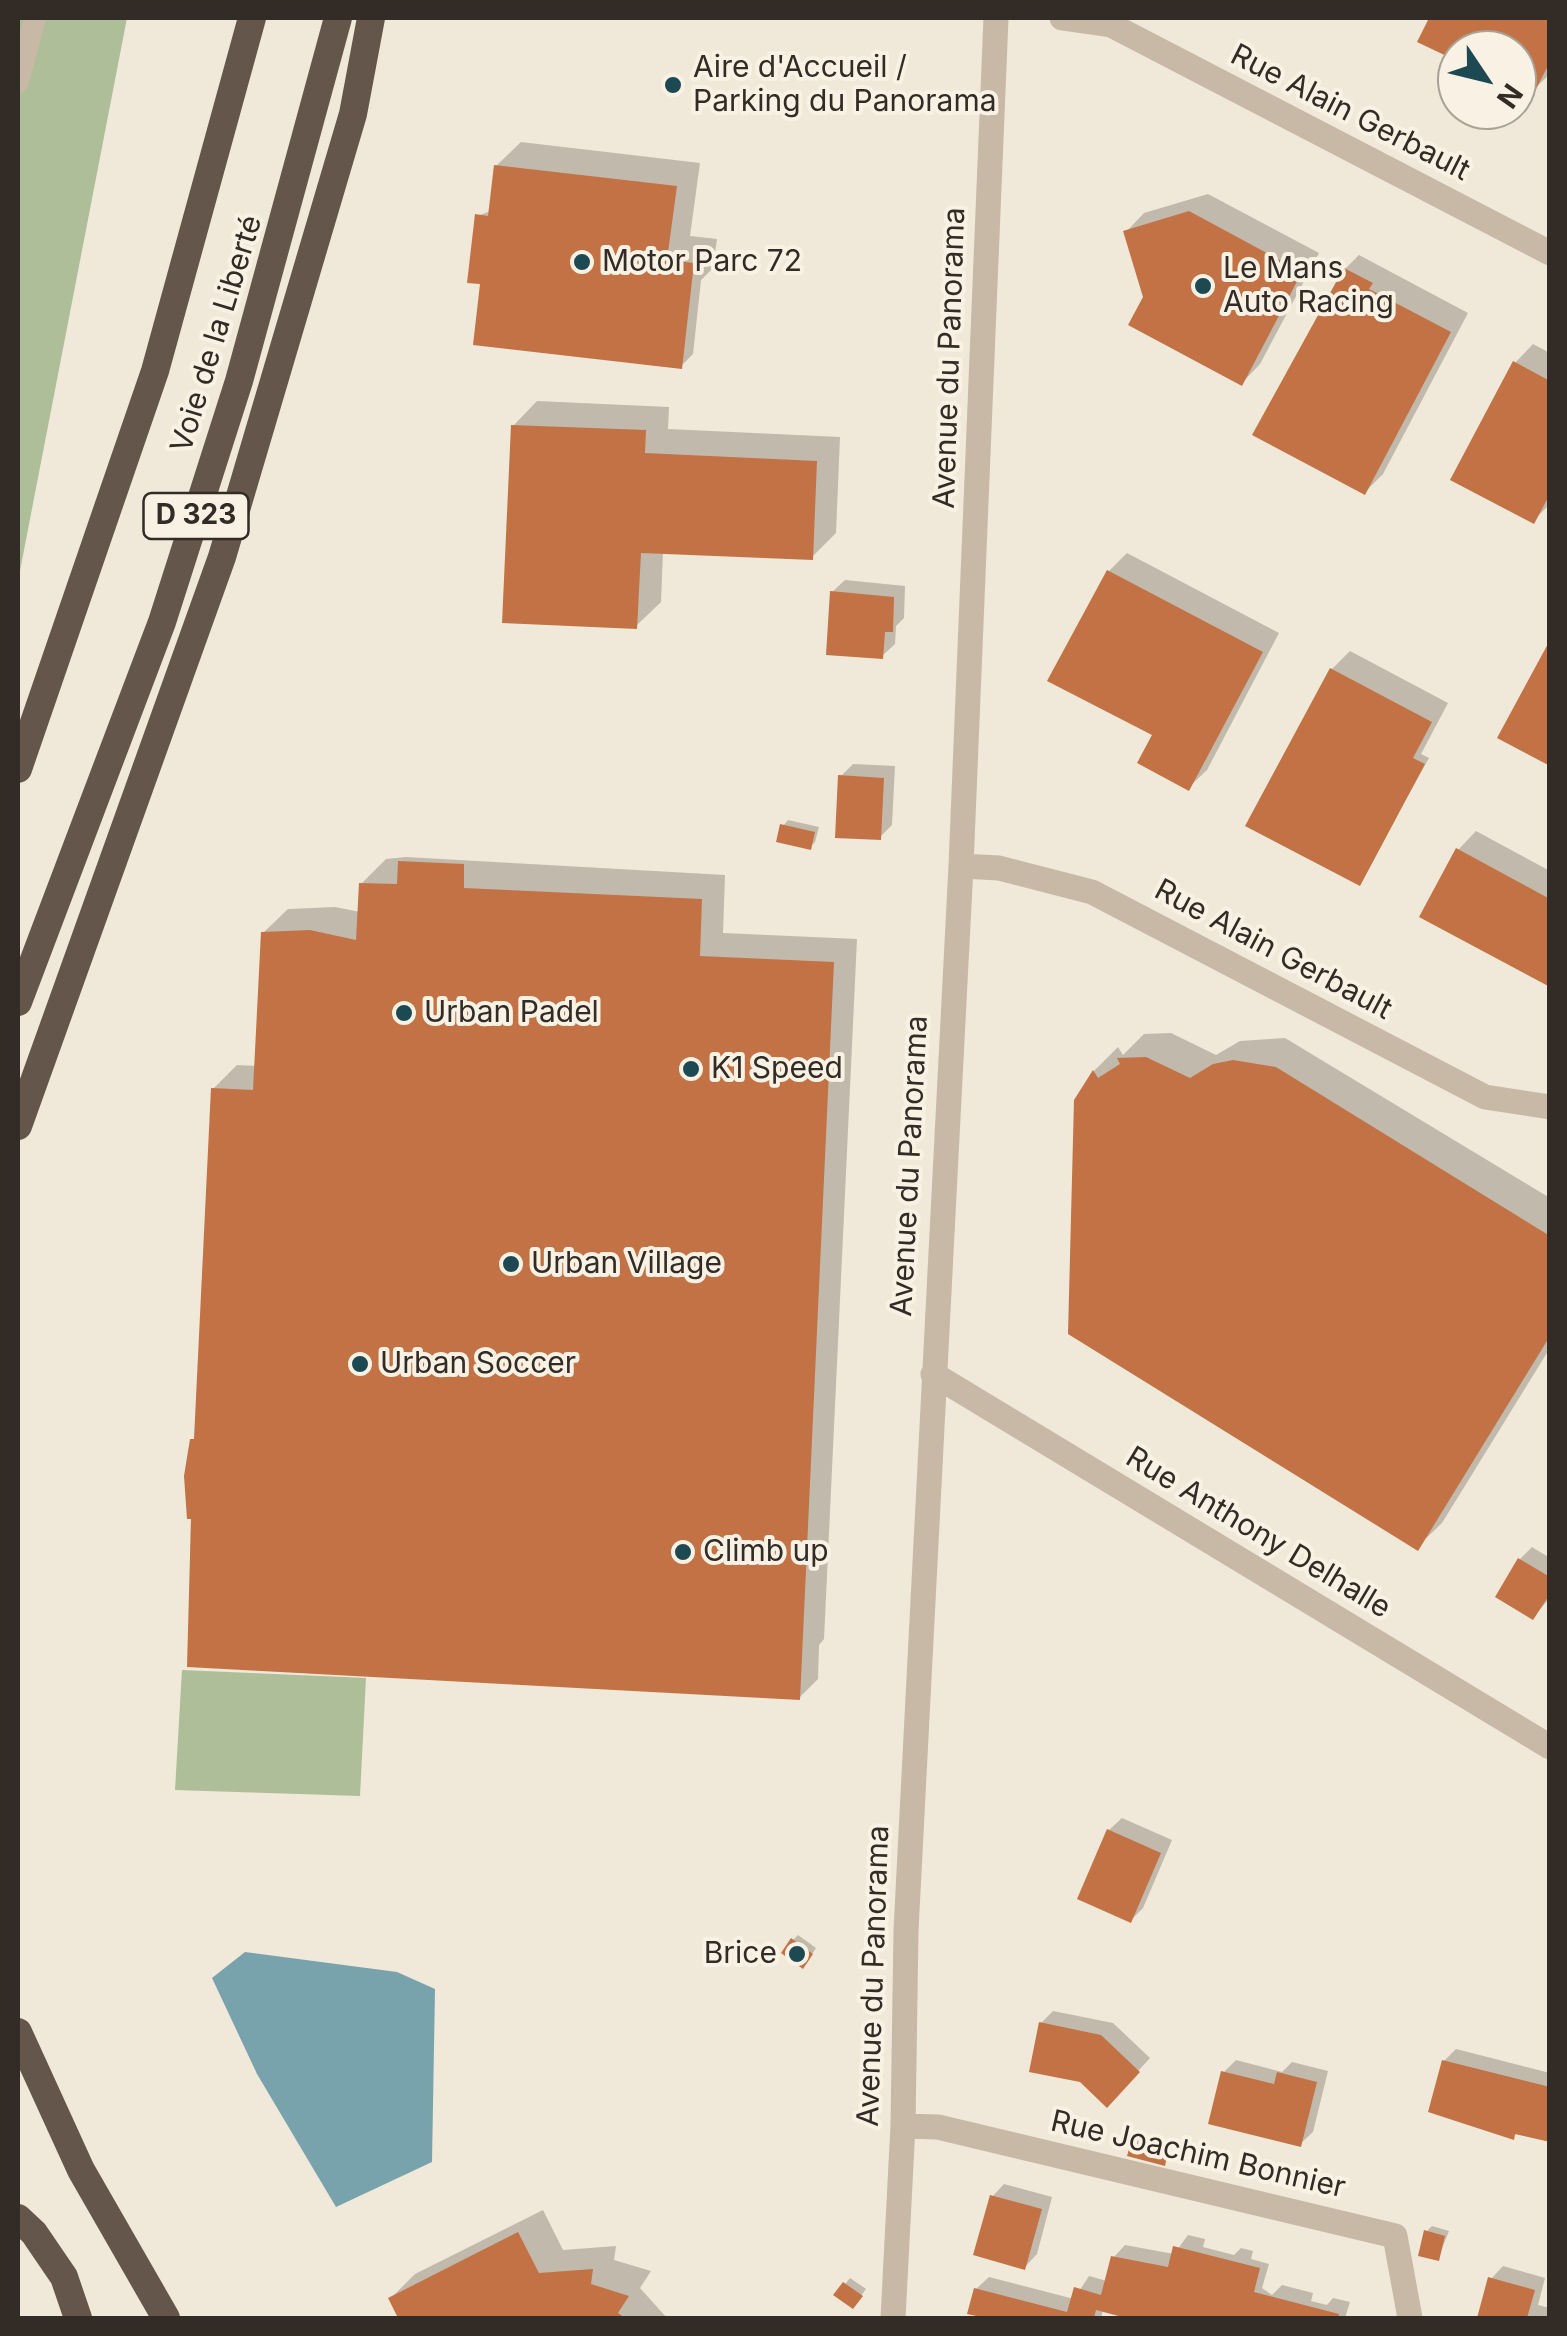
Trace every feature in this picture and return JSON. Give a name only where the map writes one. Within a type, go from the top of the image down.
[{"type":"highway","name":"Voie de la Liberté","points":[[18,769],[155,371],[252,18]]},
{"type":"highway","name":"Voie de la Liberté","points":[[18,1002],[162,622],[239,381],[338,18]]},
{"type":"highway","points":[[18,1126],[222,556],[353,114],[371,18]]},
{"type":"highway","points":[[18,2032],[82,2170],[166,2318]]},
{"type":"highway","points":[[18,2218],[34,2233],[64,2277],[78,2318]]},
{"type":"street","name":"Avenue du Panorama","points":[[892,2318],[903,2126],[906,1930],[961,866],[996,18]]},
{"type":"street","name":"Rue Alain Gerbault","points":[[1062,18],[1111,25],[1550,253]]},
{"type":"street","name":"Rue Alain Gerbault","points":[[961,866],[999,868],[1092,892],[1485,1097],[1550,1107]]},
{"type":"street","name":"Rue Anthony Delhalle","points":[[933,1374],[1550,1747]]},
{"type":"street","name":"Rue Joachim Bonnier","points":[[903,2126],[938,2127],[1395,2236],[1410,2318]]},
{"type":"lane","points":[[18,82],[36,18]]},
{"type":"green space","points":[[18,18],[127,18],[18,581]]},
{"type":"green space","points":[[182,1670],[366,1678],[360,1796],[175,1790]]},
{"type":"water","points":[[245,1952],[397,1972],[435,1989],[432,2162],[336,2207],[257,2074],[212,1978]]},
{"type":"building","points":[[1429,18],[1550,18],[1550,62],[1537,87],[1537,30],[1437,30],[1437,52],[1417,42]]},
{"type":"building","name":"Motor Parc 72","points":[[494,165],[677,186],[667,260],[694,263],[682,369],[473,345],[480,284],[467,283],[475,214],[488,216]]},
{"type":"building","points":[[1189,211],[1302,272],[1242,386],[1128,325],[1143,297],[1123,231]]},
{"type":"building","points":[[1344,268],[1373,283],[1369,289],[1451,332],[1365,495],[1252,435]]},
{"type":"building","points":[[1513,361],[1550,381],[1550,494],[1534,524],[1450,480]]},
{"type":"building","points":[[511,425],[646,430],[645,453],[817,461],[813,560],[641,553],[637,629],[502,623]]},
{"type":"building","points":[[1107,570],[1263,652],[1189,791],[1137,763],[1152,735],[1047,681]]},
{"type":"building","points":[[830,591],[894,597],[893,632],[885,632],[883,659],[826,655]]},
{"type":"building","points":[[1550,640],[1550,766],[1497,738]]},
{"type":"building","points":[[1330,668],[1432,722],[1413,758],[1425,764],[1360,886],[1245,826]]},
{"type":"building","points":[[838,775],[884,778],[881,840],[835,838]]},
{"type":"building","points":[[780,824],[815,832],[811,850],[776,842]]},
{"type":"building","points":[[1456,848],[1550,899],[1550,987],[1419,917]]},
{"type":"building","name":"Urban Village","points":[[398,861],[464,864],[464,888],[702,899],[700,956],[834,962],[800,1700],[187,1667],[191,1519],[187,1519],[184,1476],[190,1439],[194,1439],[211,1088],[253,1090],[261,932],[310,930],[356,940],[359,883],[397,884]]},
{"type":"building","points":[[1146,1057],[1190,1078],[1213,1064],[1233,1060],[1276,1067],[1550,1236],[1550,1336],[1418,1551],[1068,1334],[1074,1100],[1093,1070],[1098,1078],[1120,1064],[1117,1058]]},
{"type":"building","points":[[1518,1558],[1550,1577],[1550,1594],[1533,1620],[1495,1597]]},
{"type":"building","points":[[1107,1829],[1161,1853],[1131,1923],[1077,1899]]},
{"type":"building","name":"Brice","points":[[791,1938],[813,1954],[803,1969],[781,1953]]},
{"type":"building","points":[[1039,2022],[1101,2035],[1140,2072],[1107,2108],[1080,2082],[1029,2072]]},
{"type":"building","points":[[1442,2060],[1550,2087],[1550,2142],[1515,2134],[1514,2140],[1428,2112]]},
{"type":"building","points":[[1221,2071],[1274,2084],[1277,2072],[1317,2082],[1301,2147],[1208,2124]]},
{"type":"building","points":[[1131,2142],[1168,2151],[1165,2166],[1127,2156]]},
{"type":"building","points":[[990,2195],[1042,2209],[1025,2270],[973,2255]]},
{"type":"building","points":[[1424,2230],[1445,2236],[1439,2261],[1418,2256]]},
{"type":"building","points":[[518,2232],[539,2273],[593,2269],[591,2284],[629,2296],[618,2313],[625,2318],[398,2318],[388,2298]]},
{"type":"building","points":[[1173,2246],[1260,2268],[1254,2292],[1339,2314],[1338,2318],[1126,2318],[1096,2310],[1094,2318],[986,2318],[967,2314],[974,2288],[1067,2312],[1074,2287],[1101,2295],[1111,2256],[1168,2267]]},
{"type":"building","points":[[1488,2277],[1535,2290],[1527,2318],[1477,2318]]},
{"type":"building","points":[[843,2282],[863,2296],[853,2309],[833,2295]]},
{"type":"place","name":"Aire d'Accueil / Parking du Panorama","points":[[673,85]]},
{"type":"place","name":"Motor Parc 72","points":[[582,262]]},
{"type":"place","name":"Le Mans Auto Racing","points":[[1203,286]]},
{"type":"place","name":"Urban Padel","points":[[404,1013]]},
{"type":"place","name":"K1 Speed","points":[[691,1069]]},
{"type":"place","name":"Urban Village","points":[[511,1264]]},
{"type":"place","name":"Urban Soccer","points":[[360,1364]]},
{"type":"place","name":"Climb up","points":[[683,1552]]},
{"type":"place","name":"Brice","points":[[797,1954]]}]
